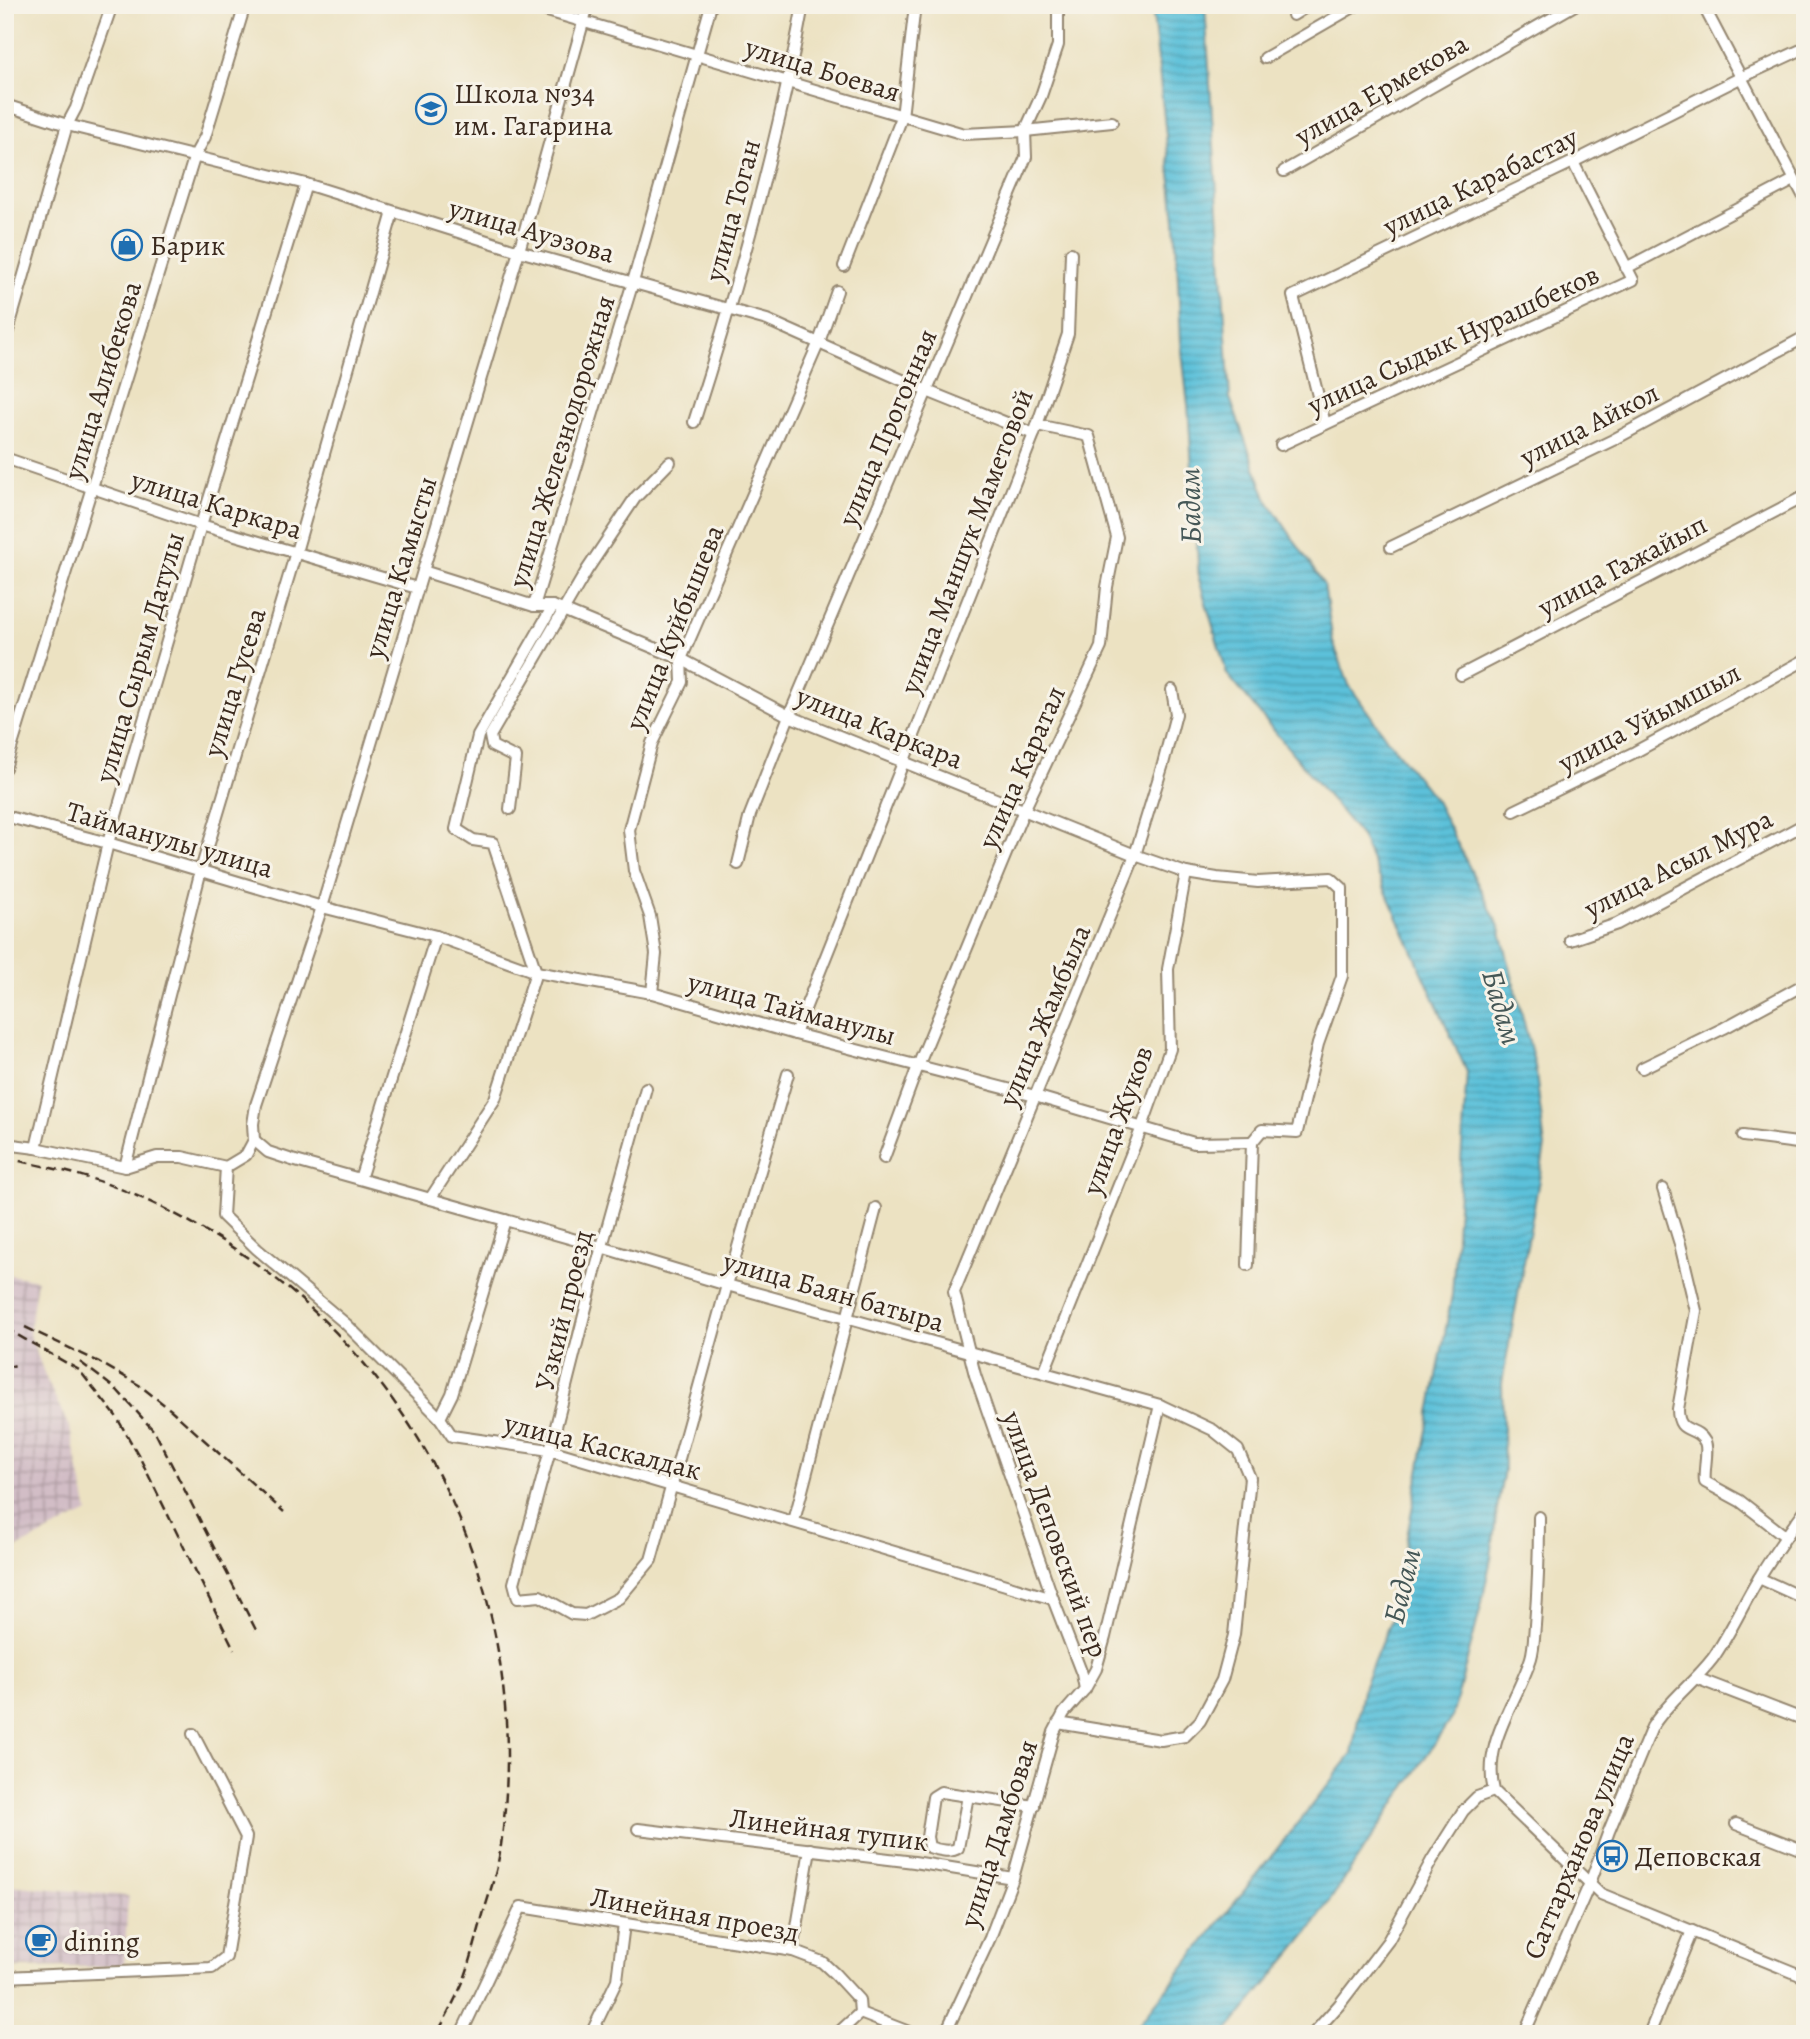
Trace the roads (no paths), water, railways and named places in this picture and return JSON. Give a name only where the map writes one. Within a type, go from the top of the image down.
[{"type":"street","points":[[5,341],[67,125],[76,108],[112,5]]},
{"type":"street","name":"улица Алибекова","points":[[5,768],[195,155],[205,137],[245,5]]},
{"type":"street","name":"улица Боевая","points":[[527,5],[964,134],[1112,122]]},
{"type":"street","name":"улица Камысты","points":[[254,1140],[256,1105],[322,907],[519,251],[588,5]]},
{"type":"street","name":"улица Железнодорожная","points":[[534,606],[633,282],[711,5]]},
{"type":"street","name":"улица Тоган","points":[[694,422],[730,310],[789,82],[803,5]]},
{"type":"street","points":[[844,266],[902,117],[915,5]]},
{"type":"street","name":"улица Прогонная","points":[[738,864],[750,815],[789,716],[1026,157],[1025,131],[1041,96],[1058,46],[1058,5]]},
{"type":"street","points":[[1293,15],[1309,5]]},
{"type":"street","points":[[1265,58],[1357,5]]},
{"type":"street","name":"улица Ермекова","points":[[1284,172],[1574,5]]},
{"type":"street","points":[[1703,5],[1805,200]]},
{"type":"street","name":"улица Карабастау","points":[[1325,424],[1293,296],[1805,48]]},
{"type":"street","name":"улица Ауэзова","points":[[5,105],[67,125],[306,184],[519,251],[767,320],[927,391],[1035,430]]},
{"type":"street","name":"улица Сыдык Нурашбеков","points":[[1281,445],[1633,279],[1573,162]]},
{"type":"street","name":"улица Сырым Датулы","points":[[36,1148],[108,843],[201,525],[306,184]]},
{"type":"street","name":"улица Сыдык Нурашбеков","points":[[1626,268],[1799,184]]},
{"type":"street","name":"улица Гусева","points":[[125,1167],[201,870],[296,552],[393,212]]},
{"type":"street","name":"улица Маншук Маметовой","points":[[795,1034],[1035,430],[1068,334],[1071,253]]},
{"type":"street","name":"улица Куйбышева","points":[[652,993],[656,954],[650,916],[634,870],[629,830],[652,743],[682,682],[681,659],[819,342],[837,291]]},
{"type":"street","name":"улица Айкол","points":[[1391,547],[1613,440],[1805,337]]},
{"type":"street","name":"улица Каратал","points":[[884,1157],[918,1066],[1024,810],[1101,647],[1107,587],[1117,537],[1089,436],[1035,430]]},
{"type":"street","name":"улица Каркара","points":[[5,458],[201,525],[417,588]]},
{"type":"street","points":[[510,809],[516,758],[492,746],[490,736],[587,570],[635,498],[670,462]]},
{"type":"street","name":"улица Гажайып","points":[[1461,675],[1805,496]]},
{"type":"street","name":"улица Каркара","points":[[423,571],[534,606],[553,606],[681,659],[789,716],[1186,873],[1258,882],[1331,878]]},
{"type":"street","name":"улица Железнодорожная","points":[[536,972],[493,843],[473,840],[456,829],[478,736],[553,606]]},
{"type":"street","name":"улица Уйымшыл","points":[[1514,811],[1635,752],[1805,660]]},
{"type":"street","name":"улица Жамбыла","points":[[970,1353],[954,1292],[1135,855],[1176,714],[1172,690]]},
{"type":"street","name":"Тайманулы улица","points":[[5,816],[108,843],[322,907]]},
{"type":"street","name":"улица Асыл Мура","points":[[1570,940],[1617,924],[1805,824]]},
{"type":"street","name":"улица Жуков","points":[[1044,1372],[1142,1127],[1170,1049],[1168,969],[1186,873]]},
{"type":"street","name":"улица Тайманулы","points":[[322,907],[436,936],[536,972],[652,993],[795,1034],[1035,1096],[1194,1143],[1252,1142],[1262,1130],[1297,1132],[1318,1044],[1342,976],[1342,888],[1331,878]]},
{"type":"street","points":[[360,1179],[436,936]]},
{"type":"street","points":[[430,1199],[495,1098],[536,972]]},
{"type":"street","points":[[1642,1068],[1805,984]]},
{"type":"street","points":[[672,1486],[788,1073]]},
{"type":"street","name":"Узкий проезд","points":[[646,1088],[601,1247],[514,1583],[518,1598],[540,1597],[572,1614],[586,1615],[619,1598],[651,1560],[672,1486]]},
{"type":"street","points":[[1743,1136],[1805,1144]]},
{"type":"street","points":[[5,1144],[125,1167],[157,1157],[182,1157],[226,1167],[246,1155],[254,1140]]},
{"type":"street","name":"улица Баян батыра","points":[[254,1140],[268,1153],[727,1285],[1160,1405],[1213,1430],[1238,1450],[1250,1478],[1234,1635],[1222,1680],[1200,1721],[1185,1736],[1161,1740],[1058,1723]]},
{"type":"street","points":[[1248,1265],[1252,1142]]},
{"type":"street","name":"улица Каскалдак","points":[[226,1167],[223,1216],[257,1249],[346,1324],[440,1418],[452,1436],[550,1450],[1053,1599]]},
{"type":"street","points":[[1663,1189],[1696,1311],[1678,1420],[1681,1425],[1704,1440],[1707,1446],[1704,1482],[1740,1502],[1786,1536]]},
{"type":"street","points":[[794,1521],[877,1208]]},
{"type":"street","points":[[440,1418],[452,1394],[505,1220]]},
{"type":"street","name":"улица Деповский пер","points":[[970,1353],[975,1375],[1053,1599],[1082,1674],[1085,1689],[1058,1723]]},
{"type":"street","points":[[1085,1689],[1096,1669],[1105,1637],[1160,1405]]},
{"type":"street","name":"Саттарханова улица","points":[[1524,2034],[1590,1883],[1652,1727],[1665,1708],[1712,1658],[1733,1627],[1759,1578],[1805,1510]]},
{"type":"street","points":[[1539,1517],[1539,1579],[1532,1656],[1491,1758],[1490,1772],[1494,1791],[1601,1894],[1805,1977]]},
{"type":"street","points":[[1759,1578],[1805,1599]]},
{"type":"street","points":[[1696,1678],[1805,1720]]},
{"type":"street","name":"улица Дамбовая","points":[[945,2034],[990,1938],[1013,1878],[1058,1723]]},
{"type":"street","points":[[5,1977],[212,1968],[226,1957],[246,1837],[193,1734]]},
{"type":"street","points":[[1313,2034],[1388,1941],[1432,1860],[1463,1811],[1476,1797],[1494,1791]]},
{"type":"street","points":[[968,1796],[958,1848],[944,1850],[929,1847],[927,1837],[933,1797],[941,1792],[968,1796],[1034,1806]]},
{"type":"street","points":[[1736,1824],[1805,1851]]},
{"type":"street","name":"Линейная тупик","points":[[638,1829],[915,1862],[1013,1878]]},
{"type":"street","points":[[793,1951],[810,1849]]},
{"type":"street","name":"Линейная проезд","points":[[461,2034],[521,1907],[793,1951],[821,1962],[835,1974],[859,2000],[860,2013]]},
{"type":"street","points":[[591,2034],[617,1980],[624,1924]]},
{"type":"street","points":[[1649,2034],[1692,1931]]},
{"type":"street","points":[[837,2034],[860,2013],[914,2034]]},
{"type":"water","name":"Бадам","points":[[1152,5],[1205,5],[1230,398],[1266,498],[1324,585],[1333,642],[1349,685],[1436,801],[1500,928],[1535,1066],[1545,1147],[1502,1383],[1504,1470],[1491,1558],[1452,1717],[1309,1932],[1225,2034],[1131,2034],[1352,1754],[1364,1685],[1392,1617],[1452,1295],[1467,1072],[1361,836],[1227,674],[1199,579],[1188,405],[1181,342],[1175,220]]},
{"type":"railway","points":[[5,1158],[72,1173],[121,1189],[228,1245],[308,1305],[375,1377],[430,1458],[470,1547],[496,1642],[507,1742],[501,1845],[496,1870],[466,1973],[437,2034]]},
{"type":"railway","points":[[25,1327],[99,1362],[139,1385],[171,1410],[284,1512]]},
{"type":"railway","points":[[5,1328],[79,1370],[116,1416],[139,1456],[234,1649]]},
{"type":"railway","points":[[80,1362],[117,1390],[155,1432],[256,1630]]},
{"type":"railway","points":[[5,1368],[19,1364]]},
{"type":"place","name":"Школа №34 им. Гагарина","points":[[431,109]]},
{"type":"place","name":"Барик","points":[[127,245]]},
{"type":"place","name":"Деповская","points":[[1612,1856]]},
{"type":"place","name":"dining","points":[[41,1941]]}]
